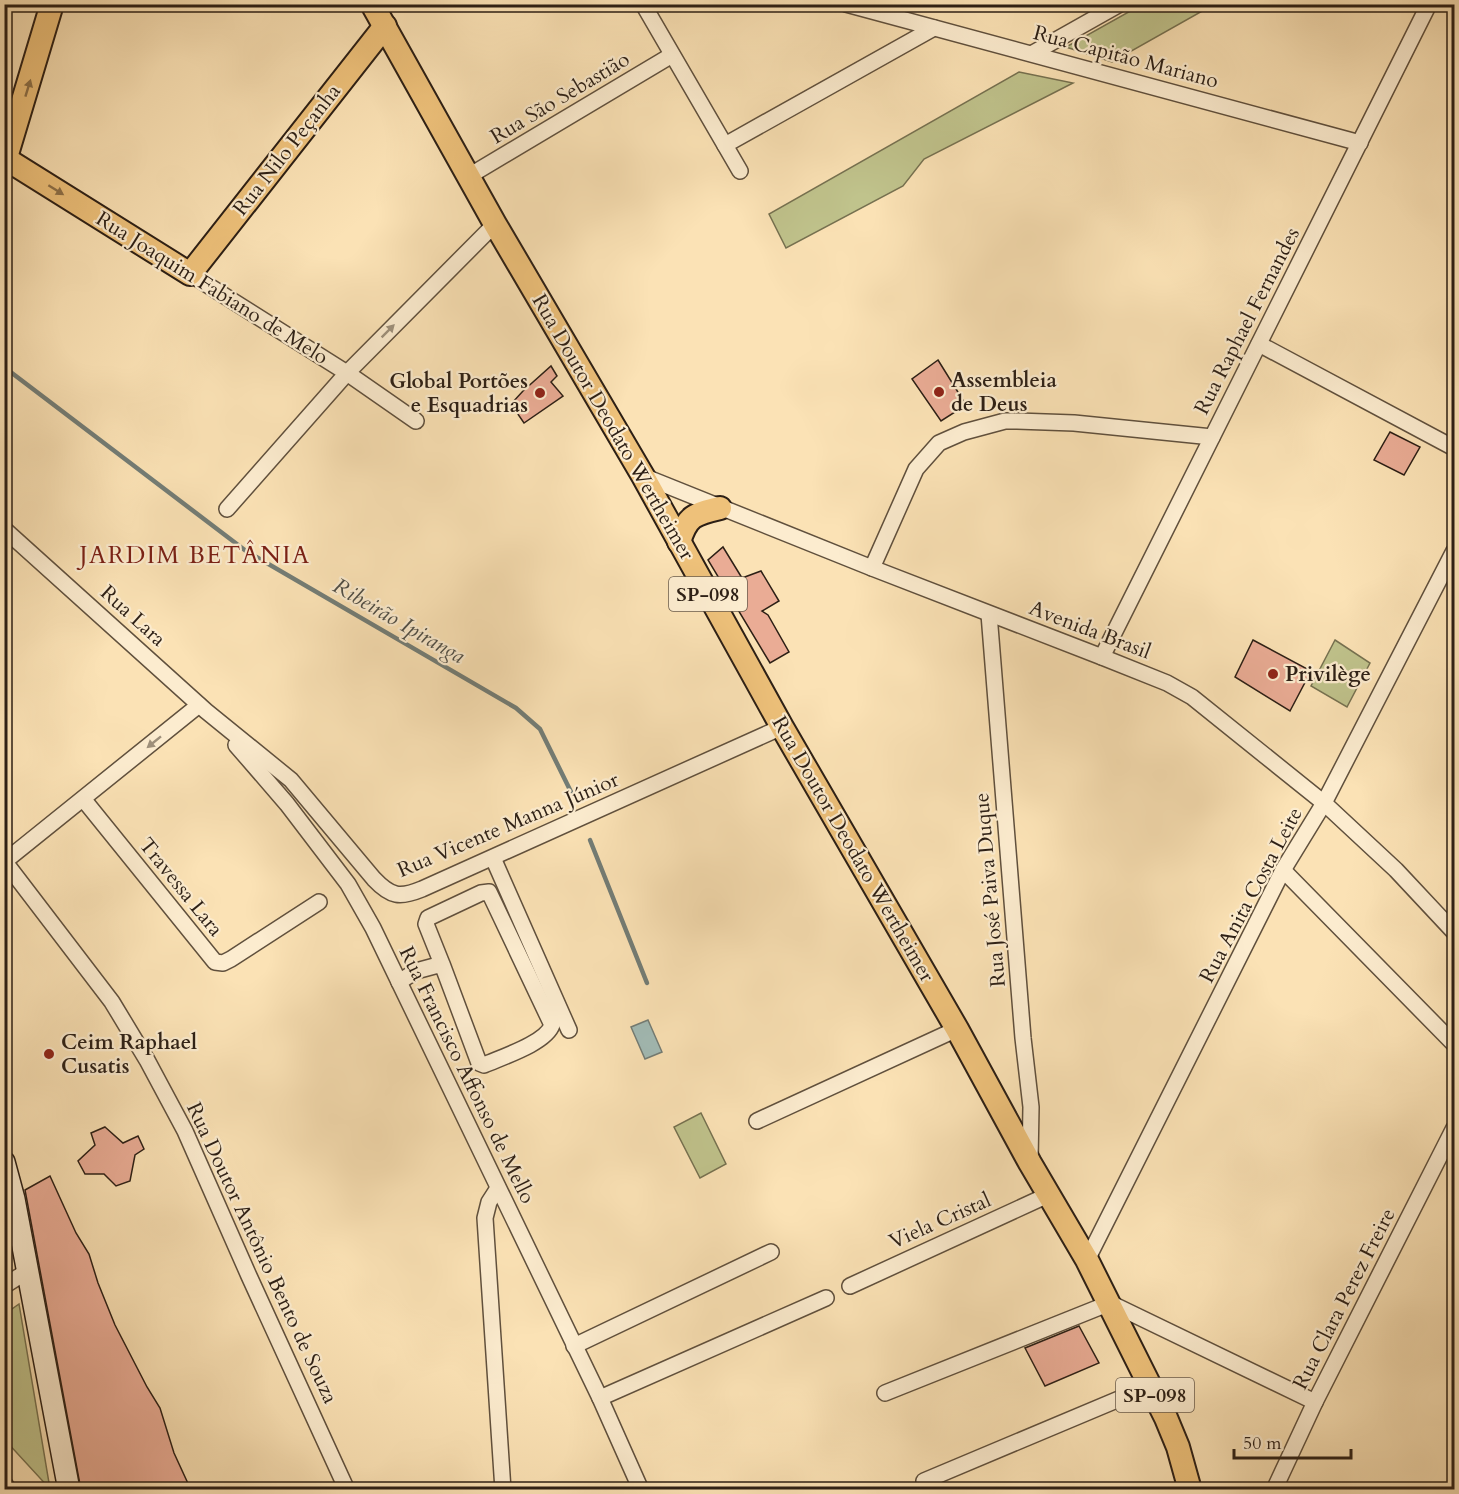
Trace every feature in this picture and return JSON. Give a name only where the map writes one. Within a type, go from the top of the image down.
[{"type":"main road","name":"Rua Doutor Deodato Wertheimer","points":[[372,4],[495,224],[643,476],[782,727],[957,1029],[1030,1163]]},
{"type":"main road","points":[[5,161],[48,7]]},
{"type":"main road","name":"Rua Nilo Peçanha","points":[[190,274],[384,26]]},
{"type":"main road","name":"Rua Joaquim Fabiano de Melo","points":[[5,161],[190,274]]},
{"type":"main road","points":[[679,542],[685,524],[692,516],[720,508]]},
{"type":"main road","points":[[4,1162],[14,1199],[69,1490]]},
{"type":"main road","name":"SP-098","points":[[1030,1163],[1110,1303],[1178,1447],[1190,1490]]},
{"type":"street","points":[[644,4],[740,171]]},
{"type":"street","name":"Rua Capitão Mariano","points":[[846,4],[1360,143]]},
{"type":"street","points":[[1033,53],[1120,4]]},
{"type":"street","name":"Rua Raphael Fernandes","points":[[1102,657],[1429,4]]},
{"type":"street","points":[[725,145],[934,28]]},
{"type":"street","name":"Rua São Sebastião","points":[[469,176],[672,55]]},
{"type":"street","points":[[227,509],[347,373],[495,224]]},
{"type":"street","name":"Rua Joaquim Fabiano de Melo","points":[[190,274],[347,373],[416,421]]},
{"type":"street","points":[[1259,344],[1455,448]]},
{"type":"street","points":[[872,568],[916,469],[939,443],[964,432],[1017,420],[1074,423],[1212,437]]},
{"type":"street","name":"Avenida Brasil","points":[[643,476],[1167,683],[1192,697],[1324,803],[1396,870],[1455,932]]},
{"type":"street","name":"Rua Lara","points":[[4,529],[203,708]]},
{"type":"street","name":"Rua Anita Costa Leite","points":[[1087,1260],[1283,870],[1324,803],[1455,551]]},
{"type":"street","name":"Rua José Paiva Duque","points":[[989,614],[1023,1038],[1031,1107],[1030,1163]]},
{"type":"street","points":[[4,862],[203,708]]},
{"type":"street","name":"Rua Vicente Manna Júnior","points":[[203,708],[291,780],[384,890],[397,896],[410,894],[493,858],[782,727]]},
{"type":"street","name":"Rua Francisco Affonso de Mello","points":[[203,708],[287,804],[348,884],[373,928],[600,1398],[641,1490]]},
{"type":"street","name":"Travessa Lara","points":[[84,800],[215,962],[224,963],[231,959],[319,902]]},
{"type":"street","points":[[493,858],[569,1029]]},
{"type":"street","name":"Rua Doutor Antônio Bento de Souza","points":[[4,862],[112,1002],[147,1060],[185,1131],[348,1490]]},
{"type":"street","points":[[1283,870],[1455,1044]]},
{"type":"street","points":[[489,892],[552,1025],[550,1032],[541,1039],[484,1065],[479,1063],[442,964],[428,932],[426,924],[428,918],[481,893],[489,892]]},
{"type":"street","points":[[399,982],[416,971],[442,964]]},
{"type":"street","points":[[757,1121],[957,1029]]},
{"type":"street","name":"Rua Clara Perez Freire","points":[[1274,1490],[1455,1128]]},
{"type":"street","points":[[498,1188],[489,1202],[485,1218],[503,1490]]},
{"type":"street","name":"Viela Cristal","points":[[850,1286],[1048,1195]]},
{"type":"street","points":[[574,1346],[771,1252]]},
{"type":"street","points":[[4,1287],[26,1272]]},
{"type":"street","points":[[600,1398],[825,1298]]},
{"type":"street","points":[[885,1393],[1110,1303],[1316,1402]]},
{"type":"street","points":[[924,1481],[1150,1386]]},
{"type":"street","points":[[4,1483],[9,1490]]},
{"type":"green space","points":[[1141,5],[1213,5],[1112,62],[1066,47]]},
{"type":"green space","points":[[1019,72],[1073,83],[924,159],[903,186],[786,248],[769,214]]},
{"type":"green space","points":[[1335,640],[1370,663],[1347,707],[1311,686]]},
{"type":"green space","points":[[701,1113],[726,1164],[700,1178],[674,1127]]},
{"type":"green space","points":[[19,1304],[50,1489],[5,1440],[5,1314]]},
{"type":"water","points":[[648,1020],[662,1052],[645,1059],[631,1027]]},
{"type":"building","name":"Assembleia de Deus","points":[[938,360],[966,405],[941,421],[912,379]]},
{"type":"building","name":"Global Portões e Esquadrias","points":[[551,366],[557,376],[551,382],[563,396],[524,423],[511,404]]},
{"type":"building","points":[[1390,432],[1420,447],[1404,475],[1374,460]]},
{"type":"building","points":[[723,547],[742,578],[761,571],[779,601],[762,611],[768,615],[789,652],[770,663],[708,560]]},
{"type":"building","name":"Privilège","points":[[1253,640],[1311,671],[1290,711],[1235,677]]},
{"type":"building","points":[[105,1127],[123,1143],[138,1136],[144,1149],[135,1155],[130,1181],[116,1186],[104,1174],[85,1174],[78,1161],[95,1145],[91,1133]]},
{"type":"building","points":[[50,1176],[76,1233],[89,1254],[115,1325],[160,1408],[174,1453],[191,1490],[81,1490],[25,1190]]},
{"type":"building","points":[[1079,1326],[1099,1363],[1045,1386],[1025,1348]]},
{"type":"waterway","name":"Ribeirão Ipiranga","points":[[4,367],[246,551],[516,708],[540,729],[574,798]]},
{"type":"waterway","points":[[590,840],[647,983]]},
{"type":"place","name":"Assembleia de Deus","points":[[939,392]]},
{"type":"place","name":"Global Portões e Esquadrias","points":[[540,393]]},
{"type":"place","name":"Privilège","points":[[1273,674]]},
{"type":"place","name":"Ceim Raphael Cusatis","points":[[49,1054]]},
{"type":"district","name":"JARDIM BETÂNIA","points":[[195,555]]}]
